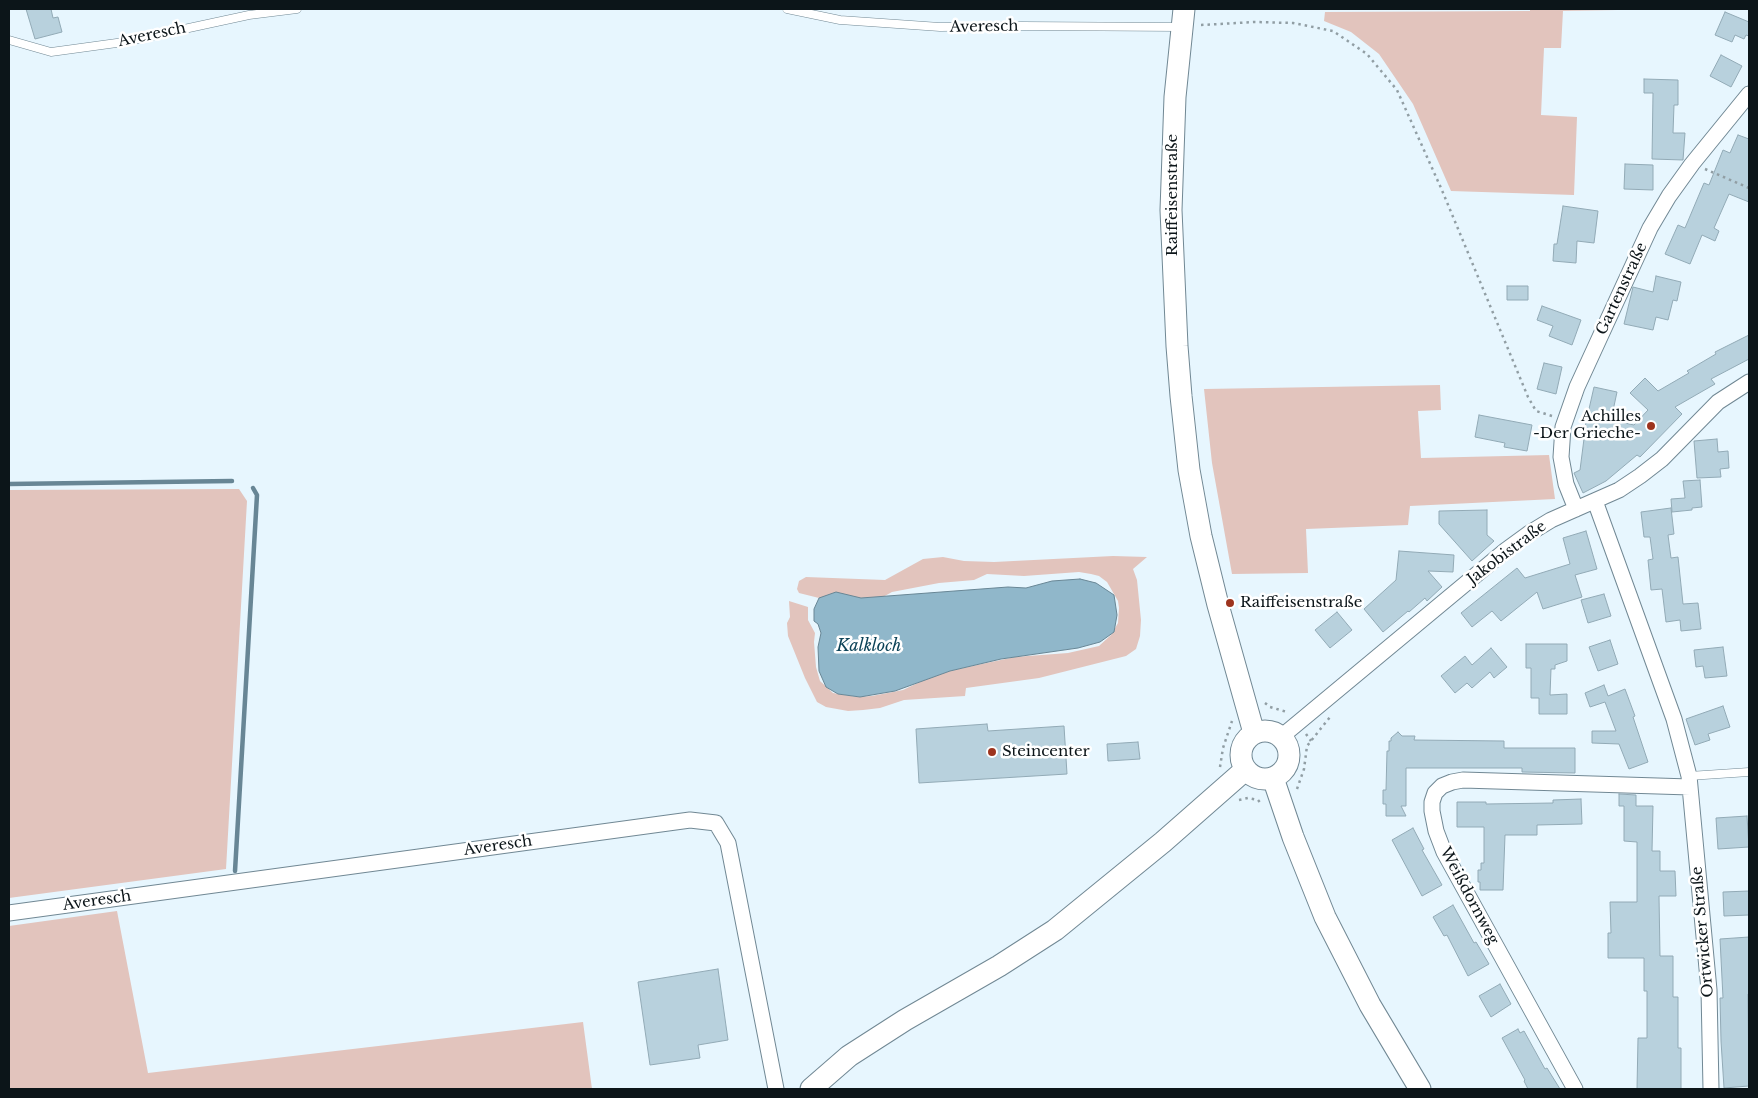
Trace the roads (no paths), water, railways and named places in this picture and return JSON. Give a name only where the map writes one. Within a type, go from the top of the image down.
[{"type":"street","name":"Raiffeisenstraße","points":[[1183,20],[1174,98],[1171,202],[1174,299],[1181,396],[1189,470],[1201,536],[1218,605],[1254,733]]},
{"type":"street","name":"Gartenstraße","points":[[1576,509],[1562,470],[1562,442],[1566,419],[1577,387],[1650,228],[1669,196],[1692,164],[1749,94]]},
{"type":"street","name":"Jakobistraße","points":[[1281,737],[1506,550],[1544,524],[1618,490],[1640,476],[1662,458],[1718,402],[1749,382]]},
{"type":"street","name":"Ortwicker Straße","points":[[1595,501],[1674,719],[1689,781],[1709,990],[1711,1089]]},
{"type":"street","points":[[1268,731],[1281,737],[1289,751],[1286,767],[1273,778],[1259,779],[1251,776],[1242,764],[1241,750],[1244,743],[1254,733],[1268,731]]},
{"type":"street","points":[[811,1089],[849,1056],[1055,930],[1163,842],[1245,770]]},
{"type":"street","points":[[1273,778],[1293,837],[1326,917],[1370,1005],[1420,1089]]},
{"type":"street","name":"Weißdornweg","points":[[1574,1089],[1444,852],[1436,831],[1432,811],[1435,793],[1442,786],[1463,780],[1689,781]]},
{"type":"street","name":"Averesch","points":[[9,913],[690,820],[716,823],[728,842],[776,1089]]},
{"type":"lane","name":"Averesch","points":[[9,40],[51,52],[124,42],[230,19],[297,9]]},
{"type":"lane","name":"Averesch","points":[[787,9],[840,20],[940,27],[1183,20]]},
{"type":"lane","points":[[1689,781],[1749,772]]},
{"type":"water","name":"Kalkloch","points":[[1080,579],[1096,583],[1114,595],[1117,615],[1114,632],[1100,642],[1078,648],[1001,659],[950,671],[895,691],[860,697],[838,694],[826,687],[819,671],[818,647],[821,633],[818,624],[814,621],[814,609],[819,598],[836,592],[861,598],[1008,587],[1026,588],[1052,581]]},
{"type":"waterway","points":[[9,484],[232,481]]},
{"type":"waterway","points":[[235,871],[257,495],[253,488]]},
{"type":"place","name":"Achilles -Der Grieche-","points":[[1651,426]]},
{"type":"place","name":"Raiffeisenstraße","points":[[1230,603]]},
{"type":"place","name":"Steincenter","points":[[992,752]]}]
